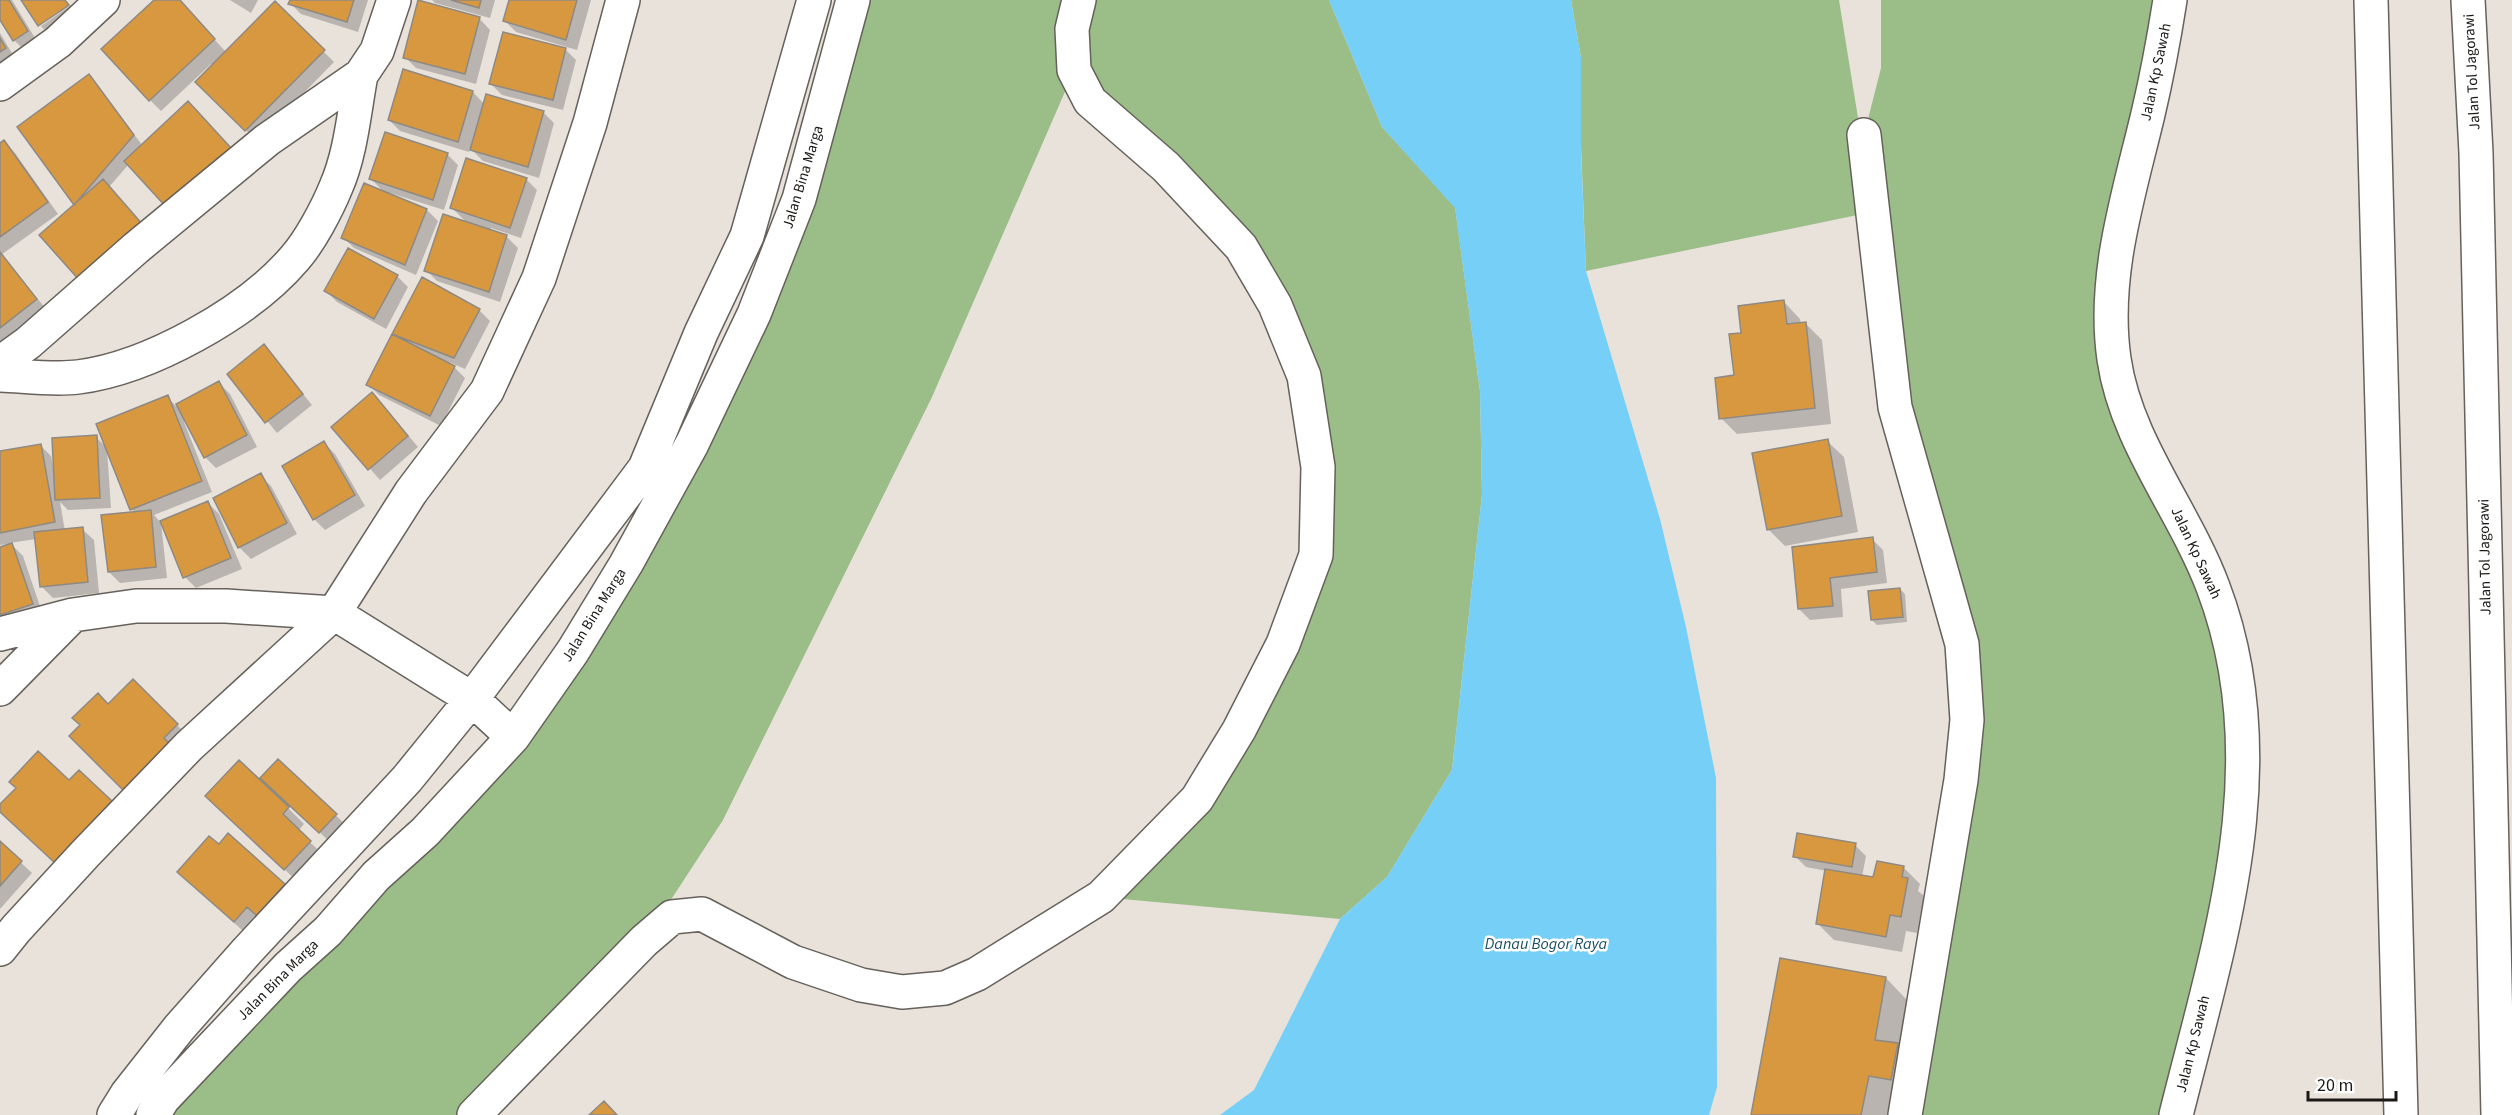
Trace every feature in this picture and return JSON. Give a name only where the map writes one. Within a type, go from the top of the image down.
[{"type":"main road","points":[[0,84],[58,42],[103,0]]},
{"type":"main road","points":[[0,375],[77,377],[136,362],[197,334],[232,314],[270,284],[297,257],[337,186],[361,75],[377,51],[394,0]]},
{"type":"main road","points":[[0,949],[62,879],[189,746],[334,614],[411,492],[487,391],[539,278],[590,123],[623,0]]},
{"type":"main road","points":[[114,1115],[127,1094],[179,1028],[247,951],[407,779],[472,699],[645,468],[701,333],[747,236],[814,0]]},
{"type":"main road","name":"Jalan Bina Marga","points":[[153,1115],[163,1099],[288,967],[328,931],[376,876],[425,832],[513,737],[573,651],[626,564],[692,444],[754,314],[799,199],[853,0]]},
{"type":"main road","points":[[474,1115],[644,941],[672,917],[702,914],[793,962],[861,985],[902,992],[945,988],[977,974],[1101,897],[1197,799],[1239,729],[1283,644],[1316,555],[1318,466],[1304,376],[1275,305],[1241,247],[1166,167],[1090,101],[1074,70],[1072,29],[1078,0]]},
{"type":"main road","name":"Jalan Kp Sawah","points":[[2170,0],[2148,114],[2123,213],[2111,303],[2114,359],[2125,408],[2212,584],[2230,634],[2239,680],[2244,734],[2236,857],[2220,939],[2176,1115]]},
{"type":"main road","points":[[2371,0],[2401,1115]]},
{"type":"main road","name":"Jalan Tol Jagorawi","points":[[2468,0],[2476,153],[2498,1115]]},
{"type":"main road","points":[[0,363],[28,343],[136,248],[267,140],[361,75]]},
{"type":"main road","points":[[1864,135],[1895,406],[1962,644],[1967,720],[1961,780],[1905,1115]]},
{"type":"main road","points":[[0,634],[73,615],[136,606],[226,606],[334,614],[472,699],[513,737]]},
{"type":"main road","points":[[0,689],[73,615]]},
{"type":"green space","points":[[852,0],[1329,0],[1382,127],[1455,207],[1480,391],[1482,495],[1452,770],[1387,877],[1340,919],[1101,897],[1197,799],[1316,555],[1304,376],[1241,247],[1074,71],[932,397],[723,820],[644,941],[474,1115],[153,1115],[513,737],[754,314]]},
{"type":"green space","points":[[1571,0],[1839,0],[1868,180],[1864,135],[1881,68],[1881,0],[2168,0],[2114,359],[2212,584],[2244,734],[2176,1115],[1905,1115],[1967,720],[1895,407],[1872,212],[1586,271],[1581,146],[1581,58]]},
{"type":"water","name":"Danau Bogor Raya","points":[[1329,0],[1571,0],[1581,58],[1581,152],[1586,271],[1660,519],[1686,627],[1716,778],[1717,1087],[1709,1115],[1220,1115],[1254,1090],[1340,919],[1387,877],[1452,770],[1482,495],[1480,391],[1455,208],[1382,127]]},
{"type":"building","points":[[0,0],[9,0],[28,31],[13,41],[0,20]]},
{"type":"building","points":[[21,0],[65,0],[69,5],[38,26]]},
{"type":"building","points":[[154,0],[180,0],[215,39],[149,101],[101,49]]},
{"type":"building","points":[[290,0],[354,0],[347,22],[288,4]]},
{"type":"building","points":[[418,0],[480,17],[465,74],[403,58]]},
{"type":"building","points":[[451,0],[481,0],[479,8]]},
{"type":"building","points":[[509,0],[577,0],[566,40],[503,21]]},
{"type":"building","points":[[275,1],[325,50],[245,131],[195,82]]},
{"type":"building","points":[[503,32],[566,48],[553,100],[489,84]]},
{"type":"building","points":[[0,38],[6,48],[0,52]]},
{"type":"building","points":[[403,69],[473,91],[458,142],[388,120]]},
{"type":"building","points":[[89,74],[134,135],[74,205],[17,127]]},
{"type":"building","points":[[486,94],[544,111],[528,167],[470,150]]},
{"type":"building","points":[[188,101],[231,148],[167,208],[124,161]]},
{"type":"building","points":[[385,132],[448,153],[433,200],[369,179]]},
{"type":"building","points":[[4,140],[48,202],[0,237],[0,143]]},
{"type":"building","points":[[466,158],[527,178],[510,228],[450,208]]},
{"type":"building","points":[[103,179],[143,225],[80,281],[39,235]]},
{"type":"building","points":[[364,183],[427,209],[405,265],[341,238]]},
{"type":"building","points":[[443,214],[507,235],[489,292],[424,271]]},
{"type":"building","points":[[348,248],[398,275],[374,319],[324,291]]},
{"type":"building","points":[[0,252],[37,299],[0,328]]},
{"type":"building","points":[[422,277],[480,309],[454,358],[392,334]]},
{"type":"building","points":[[1784,300],[1787,324],[1806,322],[1815,408],[1719,419],[1715,378],[1734,375],[1729,334],[1741,333],[1738,306]]},
{"type":"building","points":[[392,334],[455,366],[430,416],[366,385]]},
{"type":"building","points":[[264,344],[303,394],[265,423],[227,374]]},
{"type":"building","points":[[219,381],[247,435],[204,458],[176,404]]},
{"type":"building","points":[[372,392],[408,436],[368,470],[331,427]]},
{"type":"building","points":[[168,395],[202,481],[130,510],[96,424]]},
{"type":"building","points":[[97,435],[100,498],[55,500],[52,438]]},
{"type":"building","points":[[1828,439],[1842,516],[1767,530],[1752,453]]},
{"type":"building","points":[[324,441],[355,495],[313,520],[282,466]]},
{"type":"building","points":[[41,444],[55,522],[0,533],[0,451]]},
{"type":"building","points":[[261,473],[287,523],[238,548],[213,498]]},
{"type":"building","points":[[208,501],[231,558],[183,578],[160,521]]},
{"type":"building","points":[[151,510],[156,567],[108,572],[101,515]]},
{"type":"building","points":[[83,527],[88,582],[40,587],[34,532]]},
{"type":"building","points":[[1873,537],[1877,572],[1830,578],[1833,606],[1798,609],[1792,547]]},
{"type":"building","points":[[12,543],[33,604],[0,615],[0,547]]},
{"type":"building","points":[[1900,588],[1903,617],[1871,620],[1868,591]]},
{"type":"building","points":[[133,679],[178,724],[164,738],[174,748],[128,795],[69,736],[80,725],[72,718],[98,693],[108,704]]},
{"type":"building","points":[[38,751],[69,780],[79,770],[112,801],[55,863],[0,812],[0,804],[16,788],[9,782]]},
{"type":"building","points":[[278,759],[337,814],[319,833],[260,778]]},
{"type":"building","points":[[239,760],[289,807],[283,814],[311,841],[284,870],[205,796]]},
{"type":"building","points":[[228,833],[285,884],[257,916],[247,907],[234,922],[177,872],[209,836],[219,844]]},
{"type":"building","points":[[1797,833],[1856,843],[1852,867],[1793,857]]},
{"type":"building","points":[[0,841],[22,861],[0,886]]},
{"type":"building","points":[[1877,861],[1904,866],[1902,877],[1908,878],[1901,917],[1890,915],[1886,937],[1816,924],[1825,869],[1873,877]]},
{"type":"building","points":[[1780,958],[1886,977],[1875,1040],[1898,1043],[1891,1080],[1869,1076],[1861,1115],[1751,1115]]},
{"type":"building","points":[[604,1101],[617,1115],[589,1115]]}]
